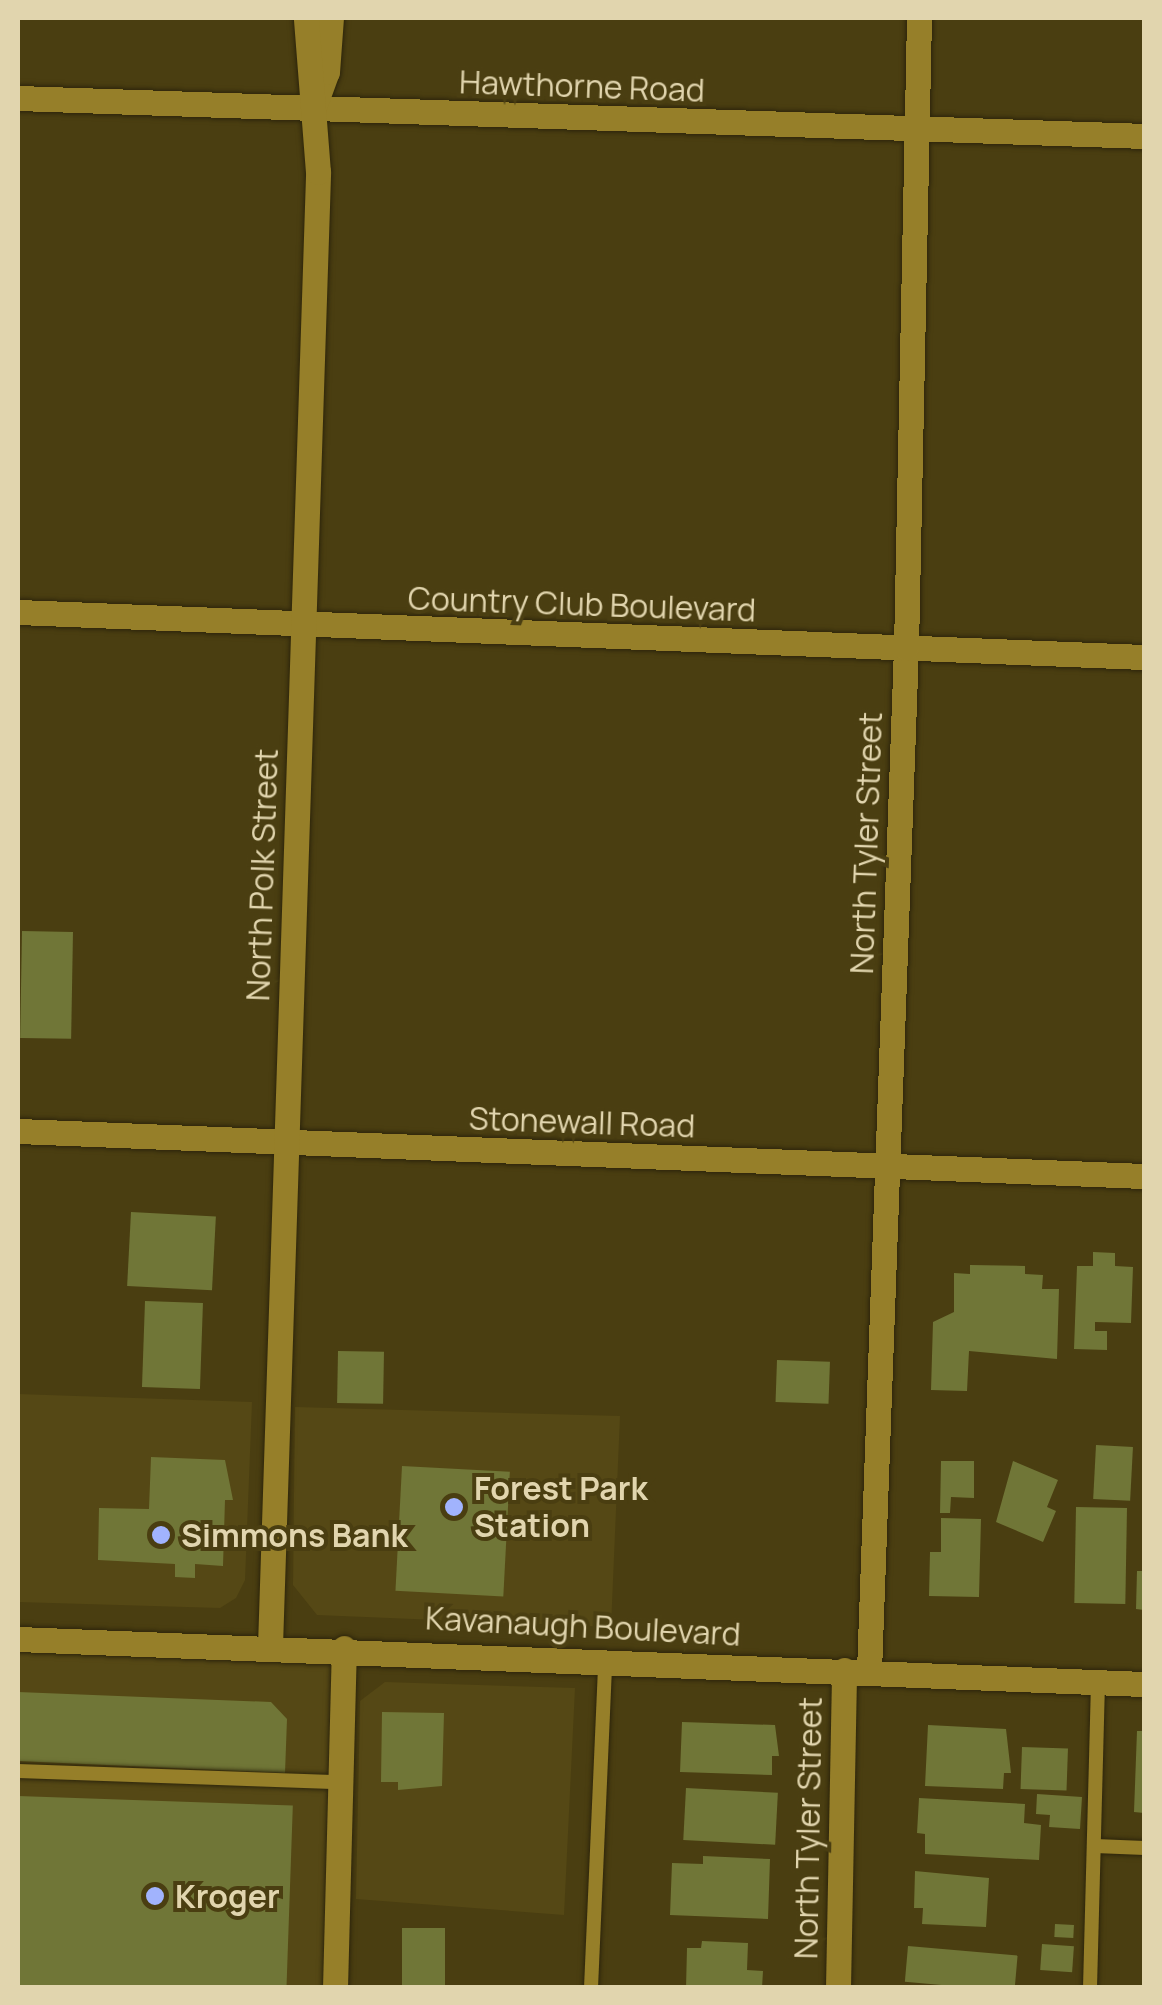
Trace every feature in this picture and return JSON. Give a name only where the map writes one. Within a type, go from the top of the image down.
[{"type":"street","points":[[306,18],[314,107]]},
{"type":"street","points":[[314,107],[327,72],[332,18]]},
{"type":"street","name":"North Tyler Street","points":[[838,1988],[886,1166],[906,648],[919,18]]},
{"type":"street","name":"Hawthorne Road","points":[[18,98],[1144,136]]},
{"type":"street","name":"North Polk Street","points":[[270,1646],[303,626],[314,107]]},
{"type":"street","name":"Country Club Boulevard","points":[[18,612],[1144,657]]},
{"type":"street","name":"Stonewall Road","points":[[18,1131],[1144,1176]]},
{"type":"street","name":"Kavanaugh Boulevard","points":[[18,1639],[344,1648],[1144,1684]]},
{"type":"street","points":[[335,1988],[344,1648]]},
{"type":"lane","points":[[590,1988],[605,1662]]},
{"type":"lane","points":[[1090,1988],[1098,1683]]},
{"type":"lane","points":[[18,1772],[340,1782]]},
{"type":"lane","points":[[1096,1846],[1144,1848]]},
{"type":"shaded area","points":[[18,1394],[252,1402],[245,1580],[236,1598],[220,1608],[18,1602]]},
{"type":"shaded area","points":[[295,1407],[620,1416],[611,1627],[317,1615],[293,1585]]},
{"type":"shaded area","points":[[18,1639],[344,1650],[332,1988],[18,1988]]},
{"type":"shaded area","points":[[385,1682],[575,1688],[564,1915],[356,1899],[360,1701]]},
{"type":"building","points":[[22,931],[73,932],[71,1039],[20,1038]]},
{"type":"building","points":[[131,1212],[216,1216],[212,1290],[127,1286]]},
{"type":"building","points":[[1093,1252],[1115,1253],[1115,1266],[1133,1267],[1131,1323],[1095,1322],[1095,1331],[1107,1331],[1107,1350],[1074,1349],[1077,1266],[1093,1266]]},
{"type":"building","points":[[970,1265],[1025,1266],[1025,1274],[1043,1275],[1042,1289],[1059,1289],[1057,1359],[969,1351],[967,1391],[931,1390],[933,1322],[954,1312],[954,1273],[970,1274]]},
{"type":"building","points":[[145,1301],[203,1303],[200,1389],[142,1387]]},
{"type":"building","points":[[338,1351],[384,1352],[383,1404],[337,1403]]},
{"type":"building","points":[[777,1360],[830,1362],[829,1404],[776,1402]]},
{"type":"building","points":[[1096,1445],[1133,1447],[1130,1501],[1093,1499]]},
{"type":"building","name":"Simmons Bank","points":[[151,1457],[225,1460],[233,1500],[225,1500],[223,1566],[195,1564],[195,1578],[175,1577],[175,1564],[98,1560],[99,1508],[149,1509]]},
{"type":"building","points":[[941,1461],[974,1461],[974,1498],[951,1497],[950,1513],[940,1513]]},
{"type":"building","points":[[1013,1461],[1058,1480],[1047,1507],[1056,1511],[1043,1542],[996,1522]]},
{"type":"building","name":"Forest Park Station","points":[[402,1466],[510,1472],[503,1596],[395,1591]]},
{"type":"building","points":[[1076,1507],[1127,1508],[1125,1604],[1074,1603]]},
{"type":"building","points":[[941,1518],[981,1519],[979,1597],[929,1596],[930,1552],[941,1552]]},
{"type":"building","points":[[1137,1571],[1144,1571],[1144,1610],[1136,1609]]},
{"type":"building","points":[[18,1692],[271,1702],[287,1719],[285,1773],[18,1761]]},
{"type":"building","points":[[382,1712],[444,1713],[442,1786],[398,1790],[398,1782],[381,1782]]},
{"type":"building","points":[[682,1722],[775,1725],[779,1756],[772,1756],[772,1775],[680,1772]]},
{"type":"building","points":[[928,1725],[1006,1729],[1011,1773],[1004,1773],[1003,1789],[925,1786]]},
{"type":"building","points":[[1137,1731],[1144,1731],[1144,1813],[1134,1812]]},
{"type":"building","points":[[1022,1747],[1068,1749],[1067,1791],[1021,1789]]},
{"type":"building","points":[[686,1788],[778,1793],[775,1845],[683,1840]]},
{"type":"building","points":[[1037,1794],[1082,1797],[1080,1829],[1049,1827],[1050,1815],[1036,1814]]},
{"type":"building","name":"Kroger","points":[[18,1796],[293,1806],[286,1988],[18,1988]]},
{"type":"building","points":[[919,1798],[1025,1804],[1024,1823],[1041,1825],[1039,1860],[925,1854],[925,1834],[917,1833]]},
{"type":"building","points":[[703,1856],[770,1859],[768,1919],[670,1915],[672,1863],[703,1864]]},
{"type":"building","points":[[915,1871],[989,1878],[986,1927],[922,1924],[923,1908],[914,1908]]},
{"type":"building","points":[[1055,1924],[1074,1925],[1073,1938],[1054,1937]]},
{"type":"building","points":[[402,1928],[445,1928],[445,1988],[402,1988]]},
{"type":"building","points":[[702,1941],[748,1943],[747,1970],[763,1971],[762,1988],[686,1988],[687,1948],[701,1948]]},
{"type":"building","points":[[1042,1944],[1074,1946],[1072,1972],[1040,1970]]},
{"type":"building","points":[[908,1946],[1018,1956],[1015,1988],[905,1982]]},
{"type":"place","name":"Forest Park Station","points":[[454,1507]]},
{"type":"place","name":"Simmons Bank","points":[[161,1535]]},
{"type":"place","name":"Kroger","points":[[155,1896]]}]
